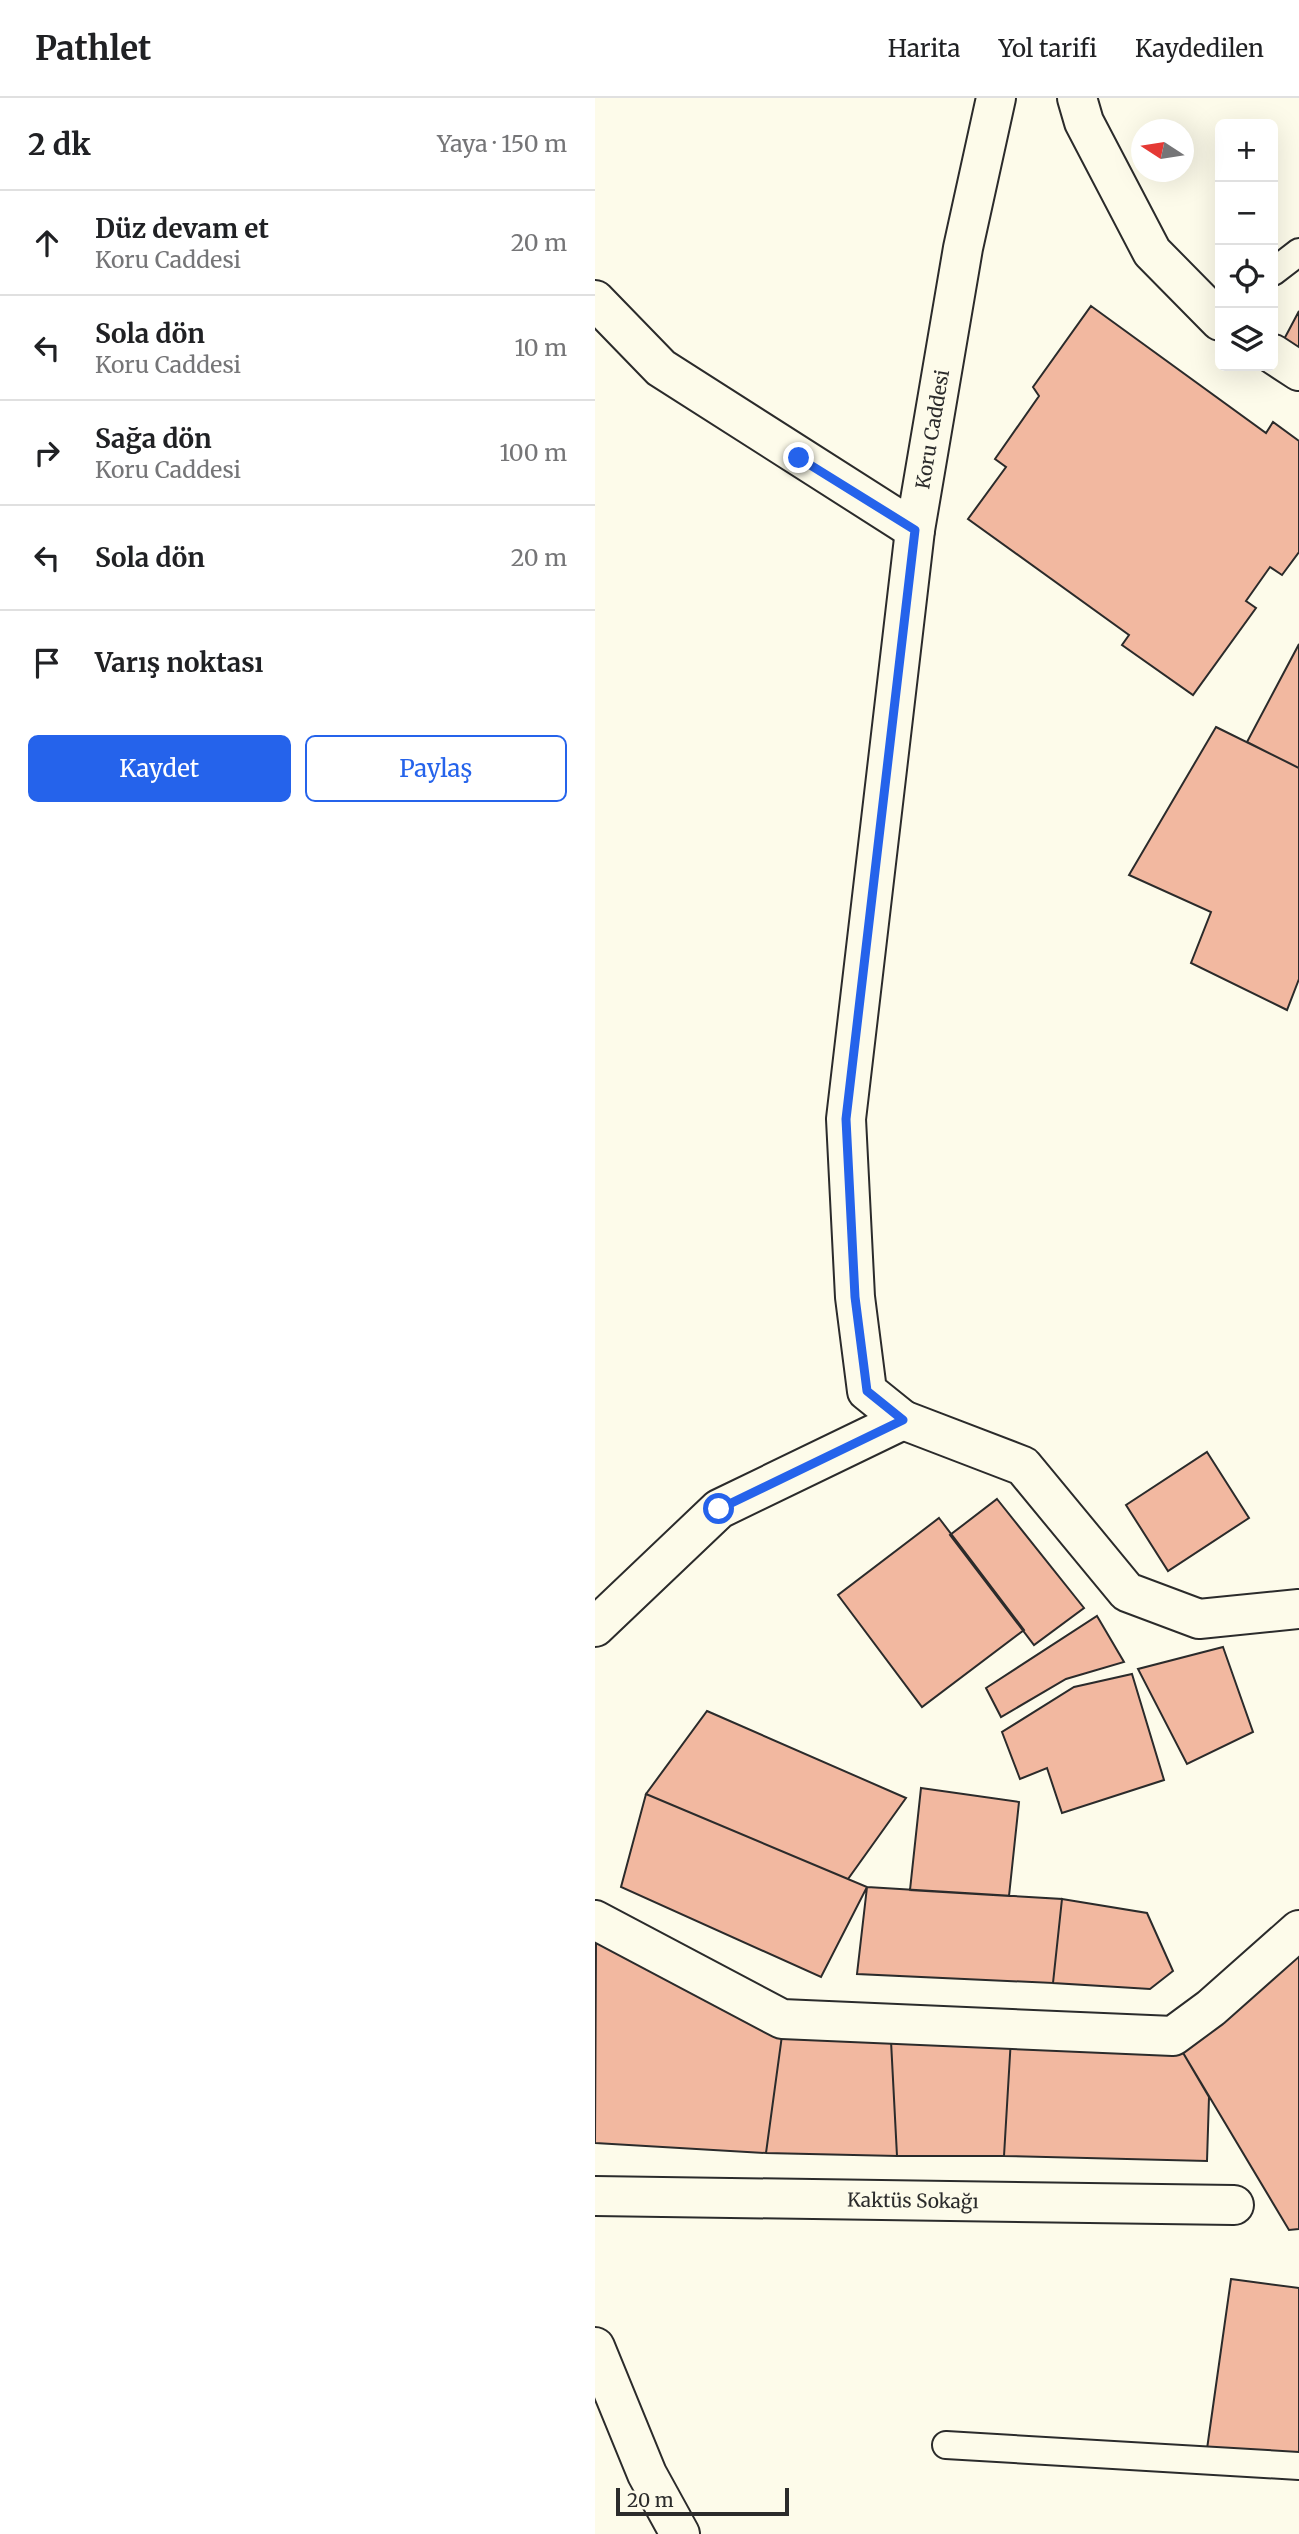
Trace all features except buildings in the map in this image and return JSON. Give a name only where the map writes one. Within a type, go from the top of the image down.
[{"type":"street","name":"Koru Caddesi","points":[[996,98],[963,248],[915,530],[846,1119],[855,1297],[867,1391],[903,1420],[1024,1466],[1127,1592],[1199,1619],[1299,1609]]},
{"type":"street","points":[[1077,98],[1084,122],[1152,251],[1215,316]]},
{"type":"street","points":[[595,300],[661,368],[915,530]]},
{"type":"street","points":[[1278,357],[1299,371]]},
{"type":"street","points":[[595,1627],[719,1509],[903,1420]]},
{"type":"street","points":[[595,1920],[782,2019],[1173,2036],[1211,2008],[1299,1930]]},
{"type":"street","name":"Kaktüs Sokağı","points":[[595,2196],[1234,2206]]},
{"type":"street","points":[[595,2347],[647,2474],[680,2534]]},
{"type":"lane","points":[[1278,268],[1299,252]]},
{"type":"lane","points":[[946,2445],[1299,2466]]},
{"type":"route","points":[[719,1509],[903,1420],[867,1391],[855,1297],[846,1119],[915,530],[799,458]]}]
